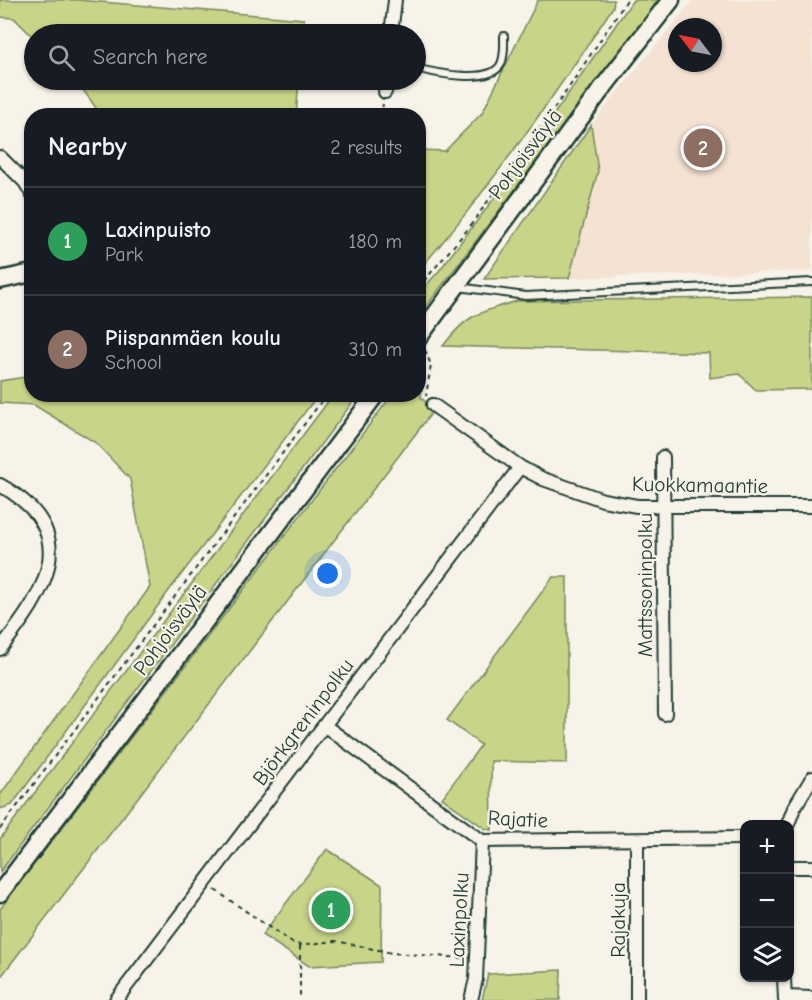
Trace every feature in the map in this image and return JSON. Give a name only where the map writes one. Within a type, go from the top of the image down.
[{"type":"main road","name":"Pohjoisväylä","points":[[426,338],[454,286],[671,0]]},
{"type":"main road","points":[[0,280],[24,275]]},
{"type":"main road","name":"Pohjoisväylä","points":[[0,893],[370,402]]},
{"type":"street","points":[[392,24],[395,0]]},
{"type":"street","points":[[0,157],[24,181]]},
{"type":"street","name":"Kuokkamaantie","points":[[433,405],[520,467],[543,479],[603,500],[637,506],[812,506]]},
{"type":"street","name":"Mattssoninpolku","points":[[663,457],[665,714]]},
{"type":"street","name":"Björkgreninpolku","points":[[116,1000],[326,726],[520,467]]},
{"type":"street","points":[[0,485],[26,502],[36,515],[44,529],[50,568],[32,607],[0,650]]},
{"type":"street","name":"Rajatie","points":[[326,726],[482,841],[740,838]]},
{"type":"street","points":[[790,820],[794,808],[812,778]]},
{"type":"street","name":"Rajakuja","points":[[637,840],[637,1000]]},
{"type":"street","name":"Laxinpolku","points":[[471,1000],[477,958],[482,841]]},
{"type":"street","points":[[794,867],[812,867]]},
{"type":"street","points":[[784,982],[785,999],[812,998]]},
{"type":"lane","points":[[426,70],[457,76],[490,74],[500,67],[505,53],[504,36]]},
{"type":"lane","points":[[454,286],[526,296],[812,282]]},
{"type":"path","points":[[426,279],[468,230],[563,96],[627,0]]},
{"type":"path","points":[[426,352],[431,365],[426,388]]},
{"type":"path","points":[[426,394],[433,405]]},
{"type":"path","points":[[0,829],[321,402]]},
{"type":"path","points":[[0,820],[4,824]]},
{"type":"path","points":[[205,884],[291,942],[300,945],[336,941],[392,953],[477,958]]},
{"type":"path","points":[[300,945],[300,1000]]},
{"type":"shaded area","points":[[693,0],[812,0],[812,271],[569,278],[598,171],[591,125],[668,31],[668,72],[722,72],[722,18],[678,18]]},
{"type":"green space","points":[[0,0],[77,0],[304,19],[304,24],[24,24],[24,28],[14,18],[0,17]]},
{"type":"green space","points":[[538,0],[614,0],[613,7],[520,142],[426,262],[426,150],[445,151],[482,113]]},
{"type":"green space","points":[[633,0],[659,0],[426,307],[426,285],[514,172]]},
{"type":"green space","points":[[83,90],[298,90],[297,108],[96,108]]},
{"type":"green space","points":[[591,125],[598,171],[569,278],[484,279]]},
{"type":"green space","points":[[812,297],[812,389],[756,390],[739,374],[710,378],[709,353],[443,346],[467,320],[493,308],[517,301]]},
{"type":"green space","points":[[24,377],[24,402],[313,402],[171,588],[12,805],[0,809],[0,795],[150,587],[130,479],[96,443],[34,405],[0,403],[0,381]]},
{"type":"green space","points":[[328,402],[353,402],[0,872],[0,839]]},
{"type":"green space","points":[[387,402],[425,402],[433,411],[0,978],[0,909]]},
{"type":"green space","points":[[553,577],[567,577],[567,763],[491,761],[492,830],[486,829],[442,798],[481,745],[447,720]]},
{"type":"green space","points":[[327,849],[382,885],[381,962],[309,966],[262,935]]},
{"type":"green space","points":[[561,970],[560,1000],[482,1000],[488,974]]},
{"type":"place","name":"Piispanmäen koulu","points":[[703,148]]},
{"type":"place","name":"Laxinpuisto","points":[[331,910]]}]
